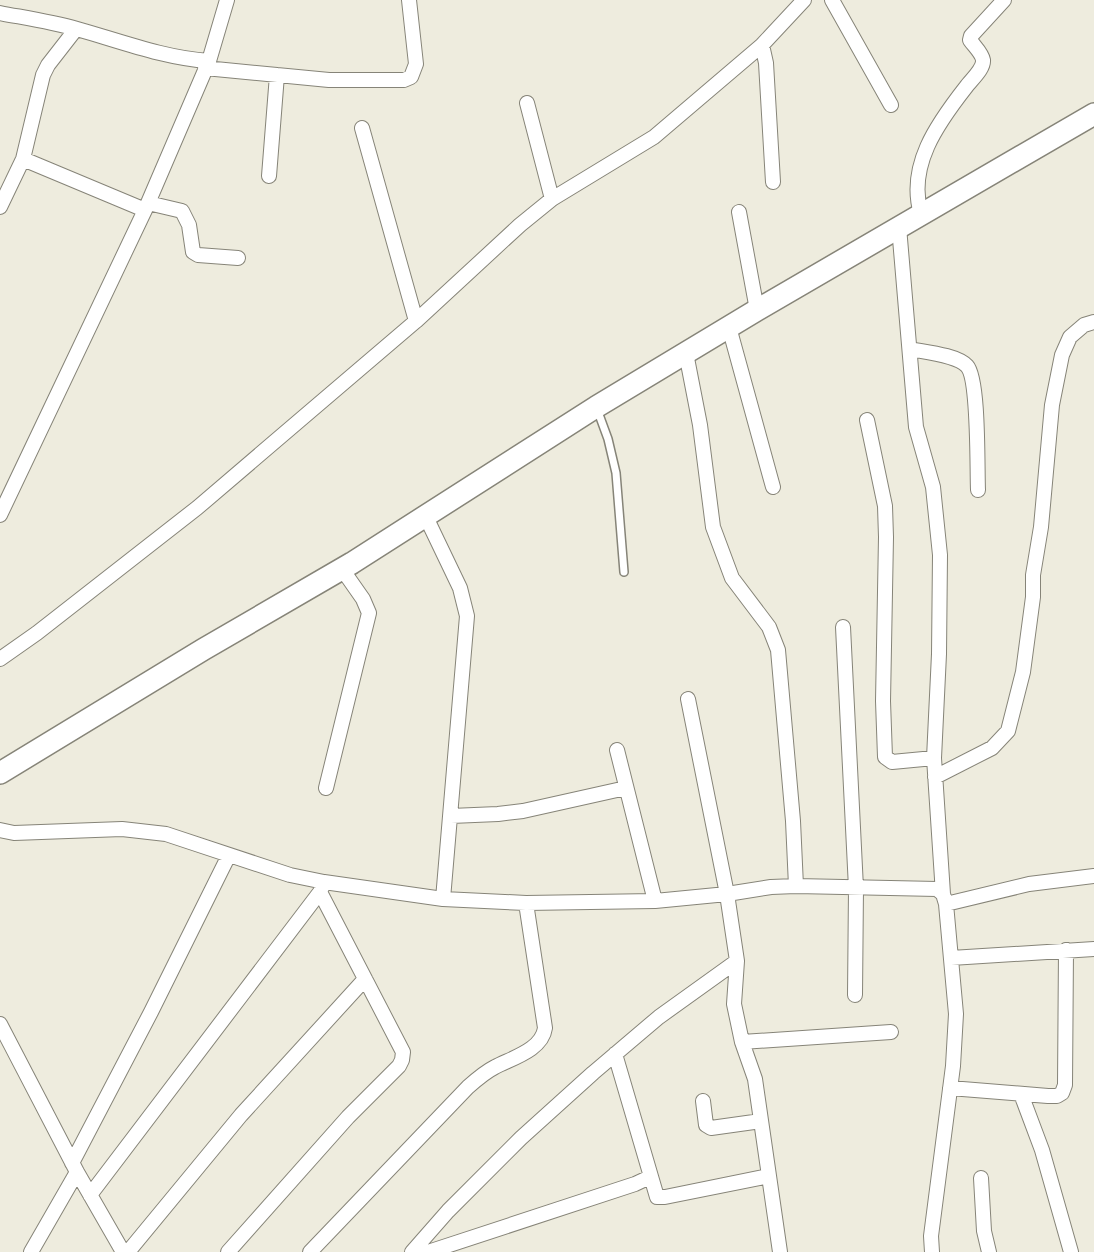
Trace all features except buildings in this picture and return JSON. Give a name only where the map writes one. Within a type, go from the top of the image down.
[{"type":"highway","points":[[0,773],[204,649],[342,569],[596,407],[757,310],[1094,114]]},
{"type":"street","points":[[0,515],[147,206],[207,64],[227,0]]},
{"type":"street","points":[[0,13],[76,28],[126,44],[207,64],[277,75],[329,80],[404,80],[411,77],[416,64],[409,0]]},
{"type":"street","points":[[0,659],[37,633],[197,508],[416,321],[520,225],[552,199],[654,137],[762,45],[804,0]]},
{"type":"street","points":[[832,0],[891,105]]},
{"type":"street","points":[[921,214],[916,198],[916,185],[926,147],[982,66],[983,59],[970,40],[971,36],[1004,0]]},
{"type":"street","points":[[0,207],[23,159],[43,75],[76,28]]},
{"type":"street","points":[[762,45],[766,63],[774,182]]},
{"type":"street","points":[[269,176],[277,75]]},
{"type":"street","points":[[527,103],[552,199]]},
{"type":"street","points":[[362,128],[416,321]]},
{"type":"street","points":[[23,159],[147,206],[182,211],[189,225],[193,252],[203,256],[238,258]]},
{"type":"street","points":[[739,212],[757,310]]},
{"type":"street","points":[[899,227],[916,427],[933,487],[940,555],[939,654],[934,758],[944,899],[956,1014],[950,1088],[931,1236],[932,1252]]},
{"type":"street","points":[[935,777],[992,748],[1008,731],[1023,672],[1033,597],[1033,575],[1041,527],[1052,405],[1062,355],[1070,337],[1084,325],[1094,322]]},
{"type":"street","points":[[729,327],[772,487]]},
{"type":"street","points":[[910,349],[961,361],[968,367],[974,385],[978,490]]},
{"type":"street","points":[[686,353],[700,425],[713,527],[732,578],[769,627],[778,650],[793,821],[796,886]]},
{"type":"street","points":[[867,420],[885,506],[883,701],[885,757],[892,762],[934,758]]},
{"type":"street","points":[[426,516],[460,588],[467,616],[443,899]]},
{"type":"street","points":[[326,788],[369,613],[363,599],[342,569]]},
{"type":"street","points":[[843,627],[855,888],[855,995]]},
{"type":"street","points":[[688,699],[727,894],[737,961],[734,1004],[742,1042],[755,1079],[780,1252]]},
{"type":"street","points":[[616,750],[655,901]]},
{"type":"street","points":[[451,816],[524,811],[626,788]]},
{"type":"street","points":[[0,830],[14,833],[122,829],[166,834],[322,887],[443,899],[526,903],[655,901],[796,886],[937,890],[944,899]]},
{"type":"street","points":[[31,1252],[229,855]]},
{"type":"street","points":[[944,899],[1029,884],[1094,876]]},
{"type":"street","points":[[228,1252],[348,1117],[399,1066],[402,1060],[403,1052],[365,979],[322,887]]},
{"type":"street","points":[[90,1195],[322,887]]},
{"type":"street","points":[[310,1252],[468,1087],[494,1067],[528,1050],[544,1036],[545,1028],[526,903]]},
{"type":"street","points":[[951,958],[1094,949]]},
{"type":"street","points":[[950,1088],[1048,1096],[1058,1096],[1062,1093],[1065,1085],[1066,950]]},
{"type":"street","points":[[412,1252],[448,1210],[521,1138],[658,1017],[737,961]]},
{"type":"street","points":[[128,1252],[241,1115],[365,979]]},
{"type":"street","points":[[0,1024],[90,1195],[123,1252]]},
{"type":"street","points":[[742,1042],[891,1032]]},
{"type":"street","points":[[615,1054],[654,1194],[657,1197],[769,1176]]},
{"type":"street","points":[[1021,1094],[1042,1150],[1071,1252]]},
{"type":"street","points":[[703,1101],[706,1125],[711,1128],[761,1121]]},
{"type":"street","points":[[428,1252],[629,1186],[650,1177]]},
{"type":"street","points":[[981,1178],[984,1231],[989,1252]]},
{"type":"lane","points":[[596,407],[608,439],[616,473],[624,572]]}]
